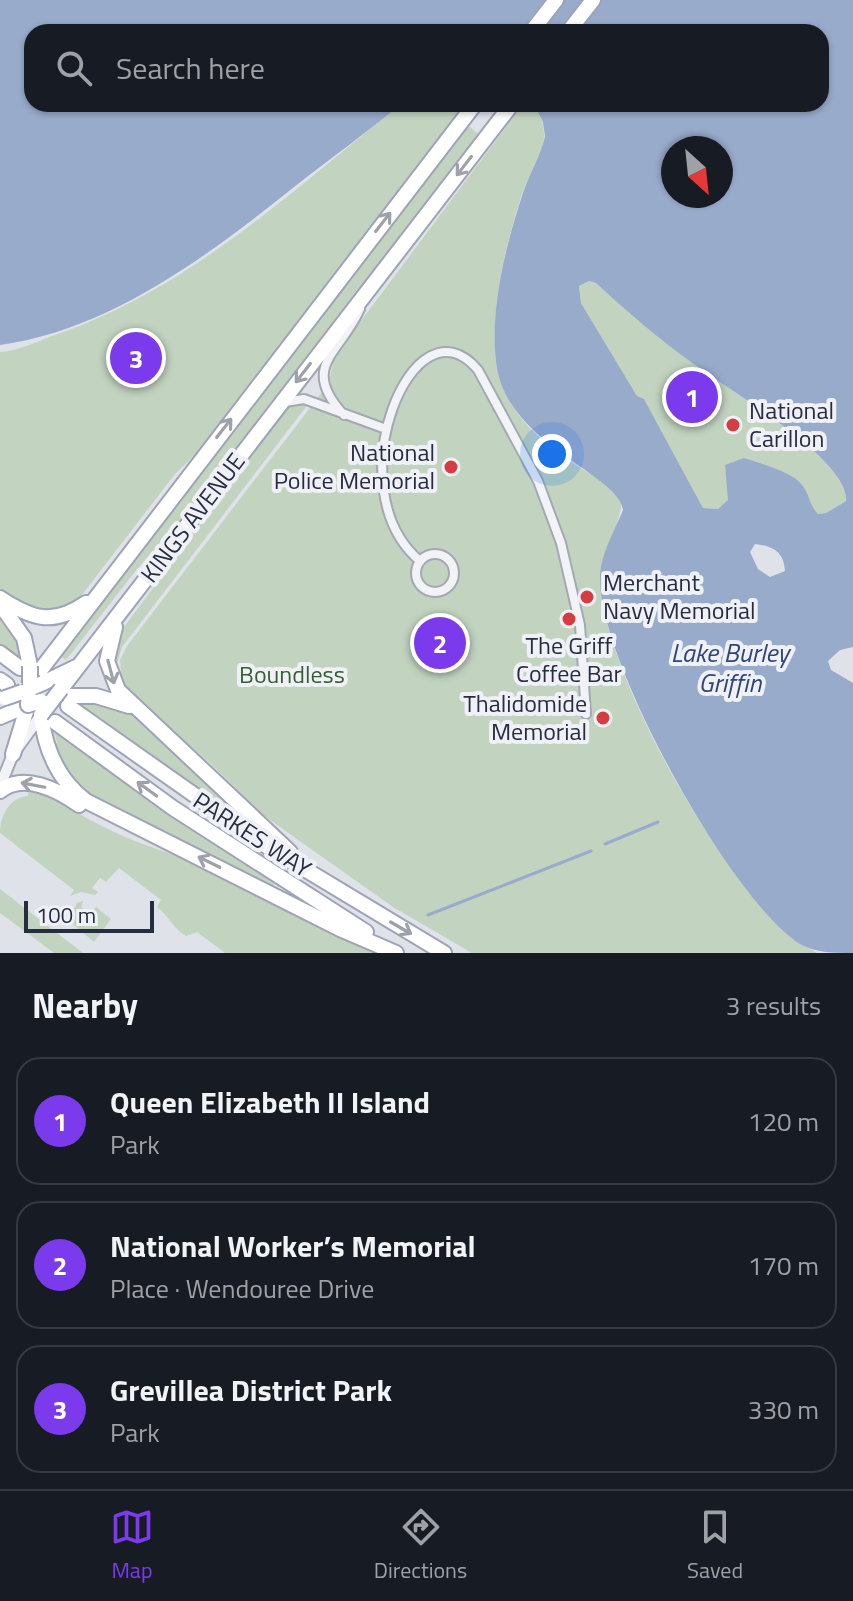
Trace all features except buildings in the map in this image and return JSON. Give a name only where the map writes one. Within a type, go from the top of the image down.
[{"type":"main road","points":[[537,24],[556,0]]},
{"type":"main road","points":[[574,24],[593,0]]},
{"type":"main road","name":"KINGS AVENUE","points":[[34,695],[53,652],[469,112]]},
{"type":"main road","name":"KINGS AVENUE","points":[[34,695],[80,665],[506,112]]},
{"type":"main road","points":[[0,601],[25,614],[53,619],[70,613],[97,595]]},
{"type":"main road","points":[[0,601],[24,638],[47,746],[69,785],[86,801],[398,953]]},
{"type":"main road","points":[[121,612],[108,648],[109,672],[118,690],[151,718],[265,830],[343,894]]},
{"type":"main road","name":"PARKES WAY","points":[[0,653],[34,695],[185,816],[398,953]]},
{"type":"main road","points":[[0,717],[34,695],[111,699],[151,718]]},
{"type":"main road","points":[[13,754],[34,695]]},
{"type":"main road","name":"PARKES WAY","points":[[34,695],[343,894],[444,953]]},
{"type":"main road","points":[[0,788],[17,782],[47,788],[89,811],[117,817]]},
{"type":"street","points":[[344,415],[327,394],[323,369],[356,317],[368,289]]},
{"type":"street","points":[[420,561],[398,538],[386,508],[381,469],[386,429],[405,385],[433,352],[456,353],[478,370],[538,481],[556,528],[580,625],[586,714]]},
{"type":"street","points":[[280,404],[302,399],[386,429]]},
{"type":"street","points":[[433,554],[447,559],[453,572],[448,586],[438,591],[424,588],[416,575],[420,561],[433,554]]},
{"type":"street","points":[[0,788],[13,754]]},
{"type":"green space","points":[[391,112],[460,112],[201,449],[175,474],[78,600],[50,613],[18,604],[0,588],[0,352],[27,346],[101,317],[148,293],[193,266],[278,204]]},
{"type":"green space","name":"Boundless","points":[[517,112],[538,112],[544,129],[541,152],[522,194],[510,233],[497,298],[495,341],[500,379],[516,411],[540,438],[610,485],[621,499],[620,514],[601,579],[601,591],[610,632],[627,682],[681,791],[714,844],[749,891],[784,928],[817,953],[472,953],[393,907],[263,815],[211,764],[125,690],[115,674],[121,672],[120,660],[127,646],[329,383],[334,357]]},
{"type":"green space","points":[[466,124],[481,136],[195,506],[137,569],[66,660],[60,656]]},
{"type":"green space","points":[[589,281],[596,282],[669,345],[808,446],[842,484],[846,501],[826,513],[818,514],[803,486],[792,476],[744,458],[725,466],[729,500],[718,509],[703,508],[644,399],[637,396],[581,303],[579,286]]},
{"type":"green space","points":[[292,402],[309,403],[122,647],[116,667],[113,660],[121,631]]},
{"type":"green space","points":[[0,610],[22,647],[17,649],[20,659],[0,644]]},
{"type":"green space","points":[[89,699],[131,710],[244,817],[242,820],[77,703],[88,703]]},
{"type":"green space","points":[[54,731],[274,884],[272,887],[85,793],[70,778],[53,745],[57,743]]},
{"type":"green space","points":[[29,790],[56,800],[115,832],[172,854],[375,953],[225,953],[197,932],[186,936],[182,933],[157,907],[161,900],[119,868],[106,882],[100,878],[92,888],[98,892],[95,895],[81,892],[70,896],[74,890],[0,833],[7,808],[16,800],[28,796]]},
{"type":"green space","points":[[0,889],[83,953],[54,953],[0,913]]},
{"type":"green space","points":[[83,901],[81,907],[90,914],[96,907],[111,919],[94,942],[68,920],[77,903]]},
{"type":"water","name":"Lake Burley Griffin","points":[[0,0],[853,0],[853,647],[840,650],[828,661],[831,670],[853,683],[853,953],[819,951],[800,944],[772,919],[706,831],[645,719],[621,665],[605,616],[600,579],[602,561],[623,510],[617,497],[604,484],[542,438],[522,418],[506,395],[497,368],[495,347],[500,279],[510,234],[545,136],[538,112],[829,112],[829,24],[24,24],[24,112],[391,112],[193,263],[119,306],[41,337],[0,345]],"holes":[[[589,281],[596,283],[669,346],[808,446],[842,484],[846,501],[826,513],[818,514],[805,490],[792,476],[744,458],[725,465],[728,500],[718,509],[703,508],[644,399],[637,396],[581,303],[579,286]],[[755,544],[767,546],[780,555],[785,571],[770,577],[758,569],[750,552]]]},
{"type":"waterway","points":[[605,844],[658,822]]},
{"type":"waterway","points":[[428,915],[591,851]]},
{"type":"place","name":"Grevillea District Park","points":[[136,358]]},
{"type":"place","name":"Queen Elizabeth II Island","points":[[692,397]]},
{"type":"place","name":"National Carillon","points":[[733,425]]},
{"type":"place","name":"National Police Memorial","points":[[451,467]]},
{"type":"place","name":"Merchant Navy Memorial","points":[[587,597]]},
{"type":"place","name":"The Griff Coffee Bar","points":[[569,619]]},
{"type":"place","name":"National Worker’s Memorial","points":[[440,643]]},
{"type":"place","name":"Thalidomide Memorial","points":[[603,718]]}]
